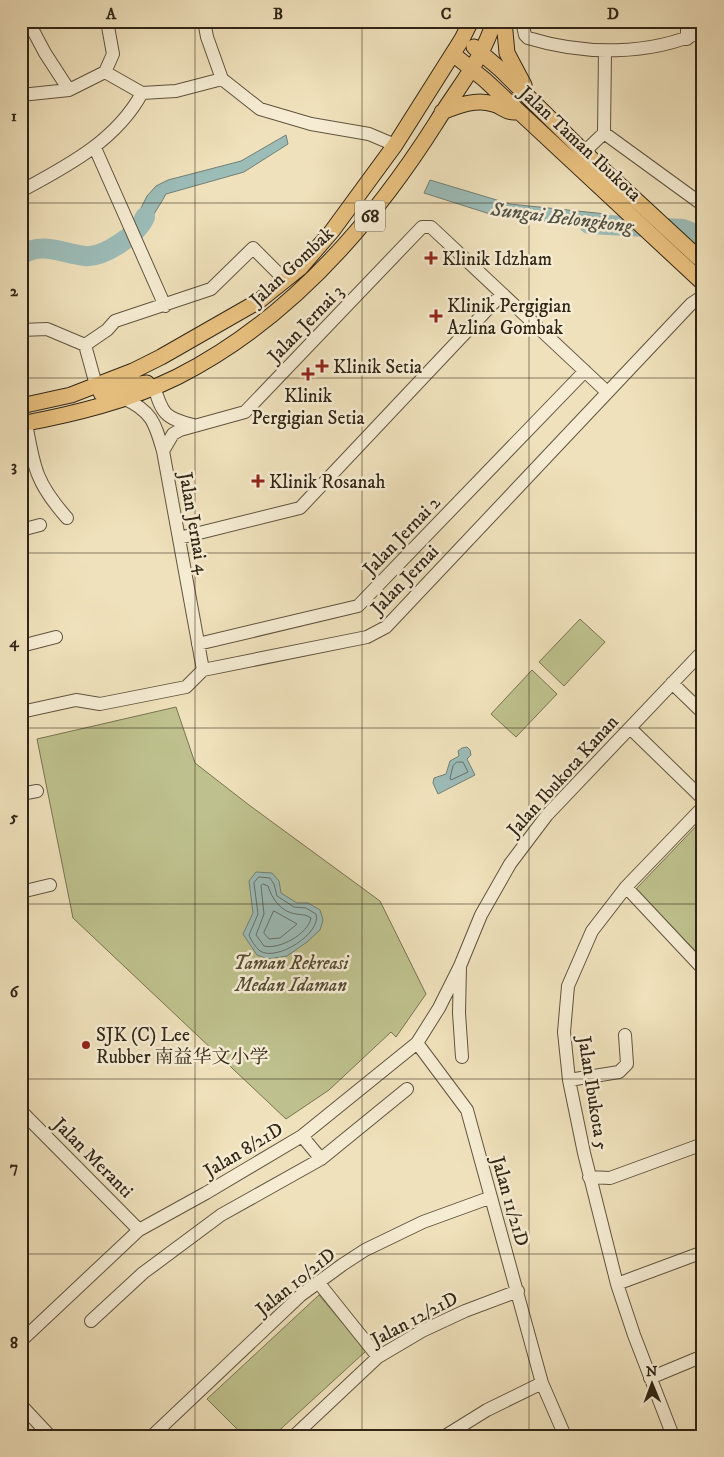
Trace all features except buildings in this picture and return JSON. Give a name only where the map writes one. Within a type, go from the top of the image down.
[{"type":"main road","name":"Jalan Gombak","points":[[21,406],[71,395],[133,371],[193,341],[259,301],[300,268],[332,231],[395,145],[453,54],[471,21]]},
{"type":"main road","name":"Jalan Gombak","points":[[23,423],[75,413],[124,398],[192,368],[230,344],[301,289],[352,236],[392,189],[481,52],[494,21]]},
{"type":"main road","points":[[504,21],[507,53],[533,101]]},
{"type":"main road","name":"Jalan Taman Ibukota","points":[[462,39],[481,52],[533,101],[618,204],[703,284]]},
{"type":"main road","name":"Jalan Taman Ibukota","points":[[453,54],[519,112],[634,198],[703,262]]},
{"type":"main road","points":[[442,112],[473,102],[493,103],[509,112],[519,112]]},
{"type":"main road","points":[[71,395],[88,398],[126,386],[150,383],[154,386]]},
{"type":"street","points":[[28,21],[69,90]]},
{"type":"street","points":[[21,95],[69,90],[106,72],[113,54],[107,21]]},
{"type":"street","points":[[204,21],[207,37],[222,80],[260,109],[311,124],[369,134],[395,145]]},
{"type":"street","points":[[522,21],[525,35],[528,38],[605,51],[664,45],[687,39],[703,32]]},
{"type":"street","points":[[687,21],[687,39]]},
{"type":"street","points":[[579,157],[604,133],[605,51]]},
{"type":"street","points":[[106,72],[142,93],[176,91],[222,80]]},
{"type":"street","points":[[21,191],[95,148],[132,110],[142,93]]},
{"type":"street","points":[[604,133],[703,205]]},
{"type":"street","points":[[95,148],[165,306]]},
{"type":"street","name":"Jalan Jernai 3","points":[[163,452],[173,434],[193,425],[245,412],[422,227],[431,227],[502,294]]},
{"type":"street","points":[[85,345],[107,330],[115,321],[165,306],[211,289],[253,248],[285,280]]},
{"type":"street","name":"Jalan Jernai","points":[[691,304],[703,284]]},
{"type":"street","points":[[179,538],[300,508],[502,294],[607,392]]},
{"type":"street","name":"Jalan Jernai","points":[[203,670],[367,637],[386,627],[691,304],[703,296]]},
{"type":"street","points":[[21,330],[47,329],[85,345]]},
{"type":"street","points":[[85,345],[96,385]]},
{"type":"street","name":"Jalan Jernai 2","points":[[198,644],[358,606],[585,371]]},
{"type":"street","points":[[154,386],[162,412],[175,421],[193,425]]},
{"type":"street","name":"Jalan Jernai 4","points":[[124,398],[144,409],[151,417],[163,452],[203,670]]},
{"type":"street","points":[[23,423],[38,478],[48,495],[67,518]]},
{"type":"street","points":[[21,530],[40,525]]},
{"type":"street","points":[[21,646],[56,638]]},
{"type":"street","name":"Jalan Ibukota Kanan","points":[[462,1057],[459,1013],[460,966],[481,915],[510,864],[547,815],[703,652]]},
{"type":"street","points":[[21,712],[76,700],[100,704],[186,687],[203,670]]},
{"type":"street","points":[[672,683],[703,712]]},
{"type":"street","points":[[630,728],[703,799]]},
{"type":"street","points":[[21,794],[37,791]]},
{"type":"street","name":"Jalan Ibukota 5","points":[[673,1436],[634,1335],[617,1284],[589,1177],[569,1080],[564,1032],[568,986],[592,931],[626,887],[703,807]]},
{"type":"street","points":[[21,892],[50,885]]},
{"type":"street","points":[[626,887],[703,969]]},
{"type":"street","name":"Jalan 8/21D","points":[[21,1341],[139,1230],[206,1194],[304,1134],[417,1043],[439,1008],[460,966]]},
{"type":"street","points":[[569,1080],[619,1072],[627,1064],[625,1035]]},
{"type":"street","name":"Jalan 11/21D","points":[[417,1043],[467,1110],[542,1383],[564,1436]]},
{"type":"street","points":[[91,1321],[143,1274],[221,1215],[323,1157],[407,1089]]},
{"type":"street","name":"Jalan Meranti","points":[[21,1111],[139,1230]]},
{"type":"street","points":[[304,1134],[323,1157]]},
{"type":"street","points":[[589,1177],[610,1178],[703,1144]]},
{"type":"street","name":"Jalan 10/21D","points":[[152,1436],[301,1295],[318,1282],[365,1250],[423,1222],[490,1198]]},
{"type":"street","points":[[617,1284],[703,1252]]},
{"type":"street","points":[[318,1282],[378,1357]]},
{"type":"street","name":"Jalan 12/21D","points":[[294,1436],[378,1357],[422,1331],[465,1311],[518,1291]]},
{"type":"street","points":[[650,1378],[703,1356]]},
{"type":"street","points":[[445,1436],[486,1410],[542,1383]]},
{"type":"street","points":[[21,1405],[50,1436]]},
{"type":"green space","points":[[580,619],[605,642],[564,686],[539,662]]},
{"type":"green space","points":[[532,670],[557,694],[516,737],[491,714]]},
{"type":"green space","name":"Taman Rekreasi Medan Idaman","points":[[176,707],[195,763],[380,901],[426,994],[396,1037],[391,1032],[329,1090],[286,1119],[73,918],[37,739]]},
{"type":"green space","points":[[703,819],[703,959],[636,889]]},
{"type":"green space","points":[[319,1295],[366,1351],[273,1436],[244,1436],[207,1399]]},
{"type":"water","points":[[286,135],[288,144],[244,172],[166,194],[141,239],[133,224],[147,196],[156,186],[168,180],[241,161]]},
{"type":"water","points":[[430,180],[510,204],[606,214],[618,230],[490,214],[424,193]]},
{"type":"water","points":[[467,747],[471,755],[467,759],[475,775],[438,794],[433,783],[434,778],[446,774],[450,761],[459,756],[458,751]]},
{"type":"water","points":[[256,872],[272,873],[279,881],[281,893],[297,903],[308,903],[320,910],[323,920],[320,930],[287,956],[268,959],[257,955],[243,934],[253,913],[249,881]]},
{"type":"waterway","name":"Sungai Belongkong","points":[[21,255],[29,251],[45,249],[93,256],[120,244],[135,231],[145,217]]},
{"type":"waterway","name":"Sungai Belongkong","points":[[589,224],[683,229],[703,237]]},
{"type":"place","name":"Klinik Idzham","points":[[431,258]]},
{"type":"place","name":"Klinik Pergigian Azlina Gombak","points":[[436,316]]},
{"type":"place","name":"Klinik Setia","points":[[322,366]]},
{"type":"place","name":"Klinik Pergigian Setia","points":[[308,374]]},
{"type":"place","name":"Klinik Rosanah","points":[[258,481]]},
{"type":"place","name":"SJK (C) Lee Rubber 南益华文小学","points":[[86,1045]]}]
